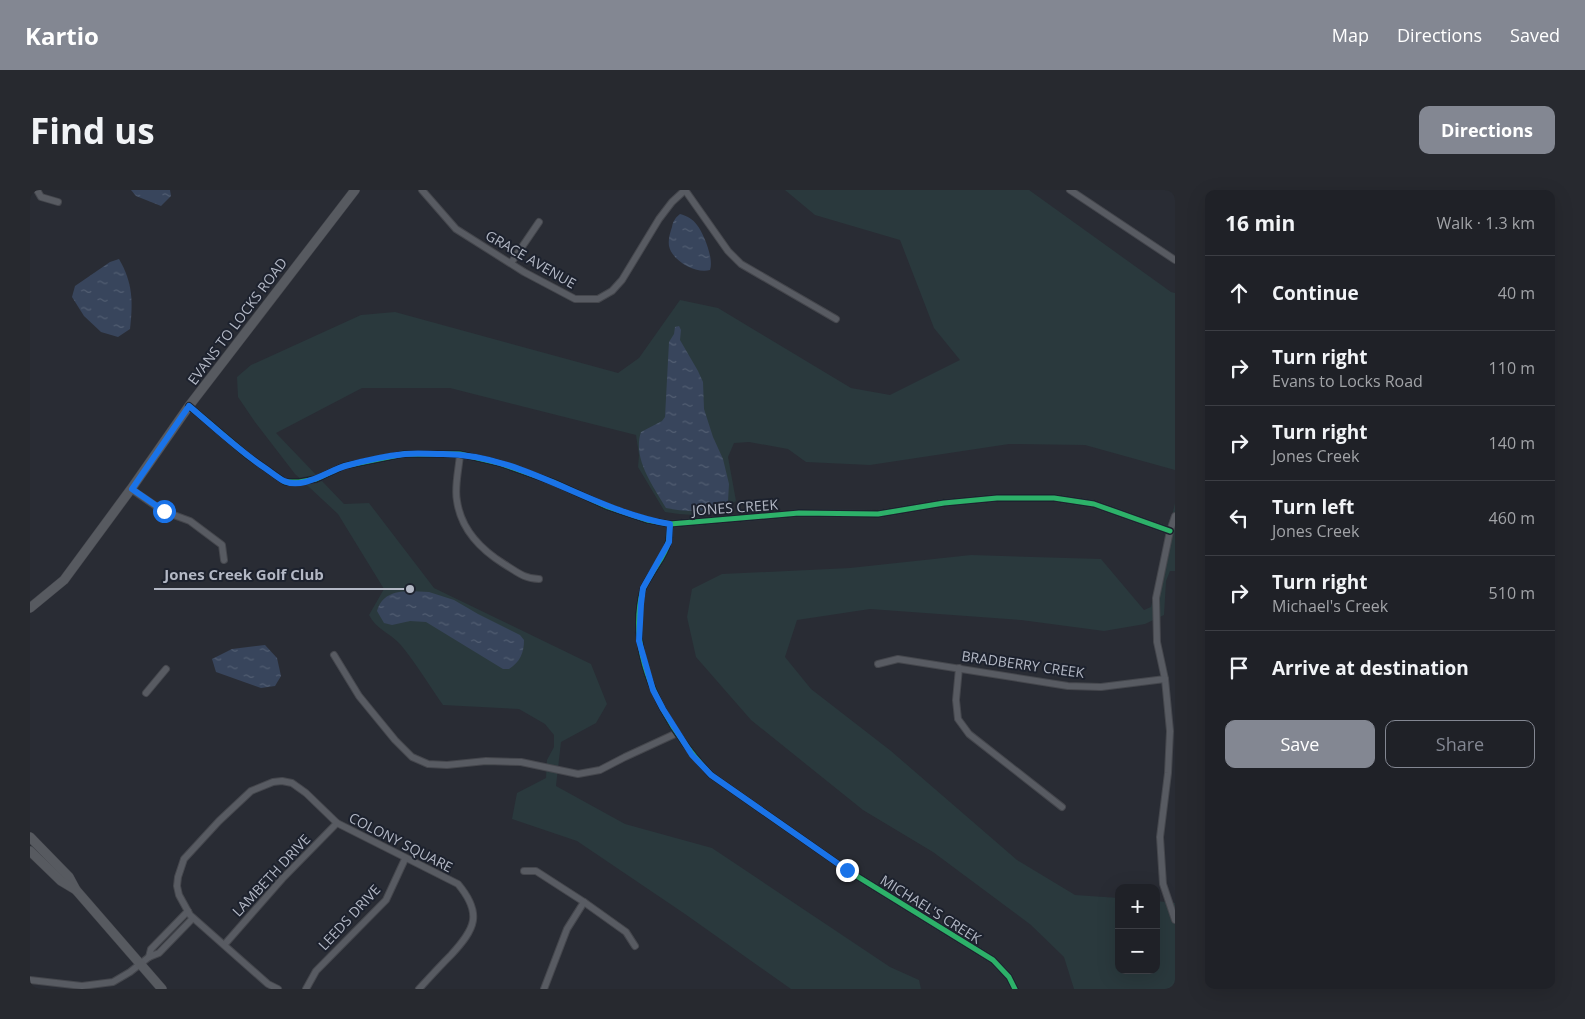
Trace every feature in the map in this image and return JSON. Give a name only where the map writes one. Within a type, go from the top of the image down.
[{"type":"street","points":[[37,190],[41,197],[58,202]]},
{"type":"street","name":"EVANS TO LOCKS ROAD","points":[[30,608],[64,580],[132,489],[189,406],[355,190]]},
{"type":"street","name":"GRACE AVENUE","points":[[422,190],[456,229],[511,264],[575,298],[598,299],[612,291],[622,280],[659,219],[672,202],[685,190]]},
{"type":"street","points":[[427,196],[433,190]]},
{"type":"street","points":[[685,190],[728,251],[741,264],[836,319]]},
{"type":"street","points":[[1070,190],[1175,260]]},
{"type":"street","points":[[511,264],[539,222]]},
{"type":"street","name":"JONES CREEK","points":[[189,406],[248,456],[285,482],[316,479],[344,466],[404,454],[460,454],[499,463],[553,482],[608,507],[647,520],[670,524],[799,513],[878,514],[944,503],[997,498],[1054,498],[1094,504],[1170,530]]},
{"type":"street","points":[[460,454],[456,499],[461,518],[468,532],[480,546],[496,559],[528,579],[538,578]]},
{"type":"street","points":[[132,489],[164,511],[190,521],[222,545],[224,560]]},
{"type":"street","points":[[1175,516],[1170,530],[1156,598],[1157,642],[1165,678],[1170,731],[1160,837],[1164,884],[1175,920]]},
{"type":"street","name":"MICHAEL'S CREEK","points":[[670,524],[669,542],[643,588],[639,641],[653,690],[677,733],[692,755],[711,775],[847,870],[993,960],[1009,976],[1015,989]]},
{"type":"street","points":[[334,655],[359,696],[395,740],[412,757],[428,764],[447,765],[486,761],[521,762],[578,774],[600,770],[677,733]]},
{"type":"street","name":"BRADBERRY CREEK","points":[[878,664],[898,659],[1068,686],[1101,687],[1165,678]]},
{"type":"street","points":[[959,668],[956,700],[958,719],[969,734],[1062,807]]},
{"type":"street","points":[[146,693],[166,669]]},
{"type":"street","name":"COLONY SQUARE","points":[[278,989],[268,984],[188,912],[179,895],[178,877],[184,859],[251,791],[273,782],[282,781],[292,783],[306,793],[337,823],[405,859],[458,884],[466,894],[474,917],[471,930],[419,989]]},
{"type":"street","name":"LAMBETH DRIVE","points":[[225,944],[282,880],[337,823]]},
{"type":"street","points":[[30,837],[69,877],[76,890],[162,989]]},
{"type":"street","points":[[30,851],[61,881],[76,890]]},
{"type":"street","name":"LEEDS DRIVE","points":[[306,989],[316,971],[386,900],[405,859]]},
{"type":"street","points":[[524,871],[536,871],[584,902],[626,932],[635,946]]},
{"type":"street","points":[[544,989],[567,929],[584,902]]},
{"type":"street","points":[[148,957],[151,948],[188,912]]},
{"type":"street","points":[[30,980],[82,986],[113,982],[148,957],[159,953],[194,918]]},
{"type":"shaded area","points":[[785,190],[1029,190],[1175,293],[1175,470],[1085,445],[1009,444],[870,465],[806,462],[788,449],[749,442],[734,443],[728,457],[736,501],[728,507],[711,513],[693,515],[665,512],[638,467],[639,455],[636,435],[450,388],[362,388],[276,433],[344,504],[369,503],[434,588],[591,664],[607,704],[596,723],[561,742],[556,786],[625,824],[712,848],[890,967],[919,980],[921,989],[791,989],[577,841],[512,819],[517,793],[546,778],[547,760],[554,747],[554,735],[545,724],[519,709],[443,705],[400,644],[375,624],[369,615],[384,589],[338,514],[295,474],[238,397],[237,377],[251,365],[361,315],[395,312],[618,373],[639,358],[680,300],[718,308],[851,388],[890,395],[960,360],[934,328],[900,240],[815,215]]},
{"type":"shaded area","points":[[1175,503],[1175,571],[1170,571],[1166,581],[1164,615],[1145,624],[1104,631],[1021,620],[870,609],[797,620],[785,657],[811,689],[891,751],[1017,860],[1075,895],[1115,898],[1115,974],[1160,974],[1160,901],[1175,903],[1175,989],[1074,989],[1064,957],[1031,925],[933,852],[863,810],[751,720],[696,657],[687,617],[692,589],[722,574],[850,568],[971,555],[1101,559],[1144,610],[1151,607]]},
{"type":"water","points":[[131,190],[170,190],[171,196],[161,206],[136,196]]},
{"type":"water","points":[[680,214],[694,221],[703,234],[711,260],[710,270],[698,270],[685,265],[671,252],[669,246],[670,234],[674,221]]},
{"type":"water","points":[[119,259],[127,276],[132,310],[130,329],[118,337],[101,332],[84,316],[72,297],[75,286],[110,262]]},
{"type":"water","points":[[679,326],[681,330],[680,340],[703,382],[704,409],[713,437],[723,459],[729,484],[728,501],[714,508],[698,511],[666,508],[650,482],[639,452],[641,432],[662,421],[665,417],[669,342],[674,334],[675,327]]},
{"type":"water","points":[[409,591],[429,592],[454,600],[520,635],[524,640],[524,645],[519,660],[509,669],[503,669],[426,622],[410,621],[392,625],[384,623],[377,611],[382,601],[389,595]]},
{"type":"water","points":[[265,645],[277,658],[281,676],[275,686],[261,688],[216,672],[212,659],[232,649]]},
{"type":"cycle path","points":[[189,406],[248,456],[285,482],[316,479],[344,466],[404,454],[460,454],[499,463],[553,482],[608,507],[647,520],[670,524],[799,513],[878,514],[944,503],[997,498],[1054,498],[1094,504],[1170,531]]},
{"type":"cycle path","points":[[670,524],[669,541],[666,550],[643,589],[639,615],[640,640],[653,690],[665,713],[694,756],[711,775],[847,870],[993,960],[1009,977],[1015,989]]},
{"type":"place","name":"Jones Creek Golf Club","points":[[410,589]]},
{"type":"route","points":[[164,511],[132,489],[189,406],[248,456],[285,482],[316,479],[344,466],[404,454],[460,454],[499,463],[553,482],[608,507],[647,520],[670,524],[669,542],[643,588],[641,604],[639,641],[653,690],[677,733],[692,755],[711,775],[847,870]]}]
